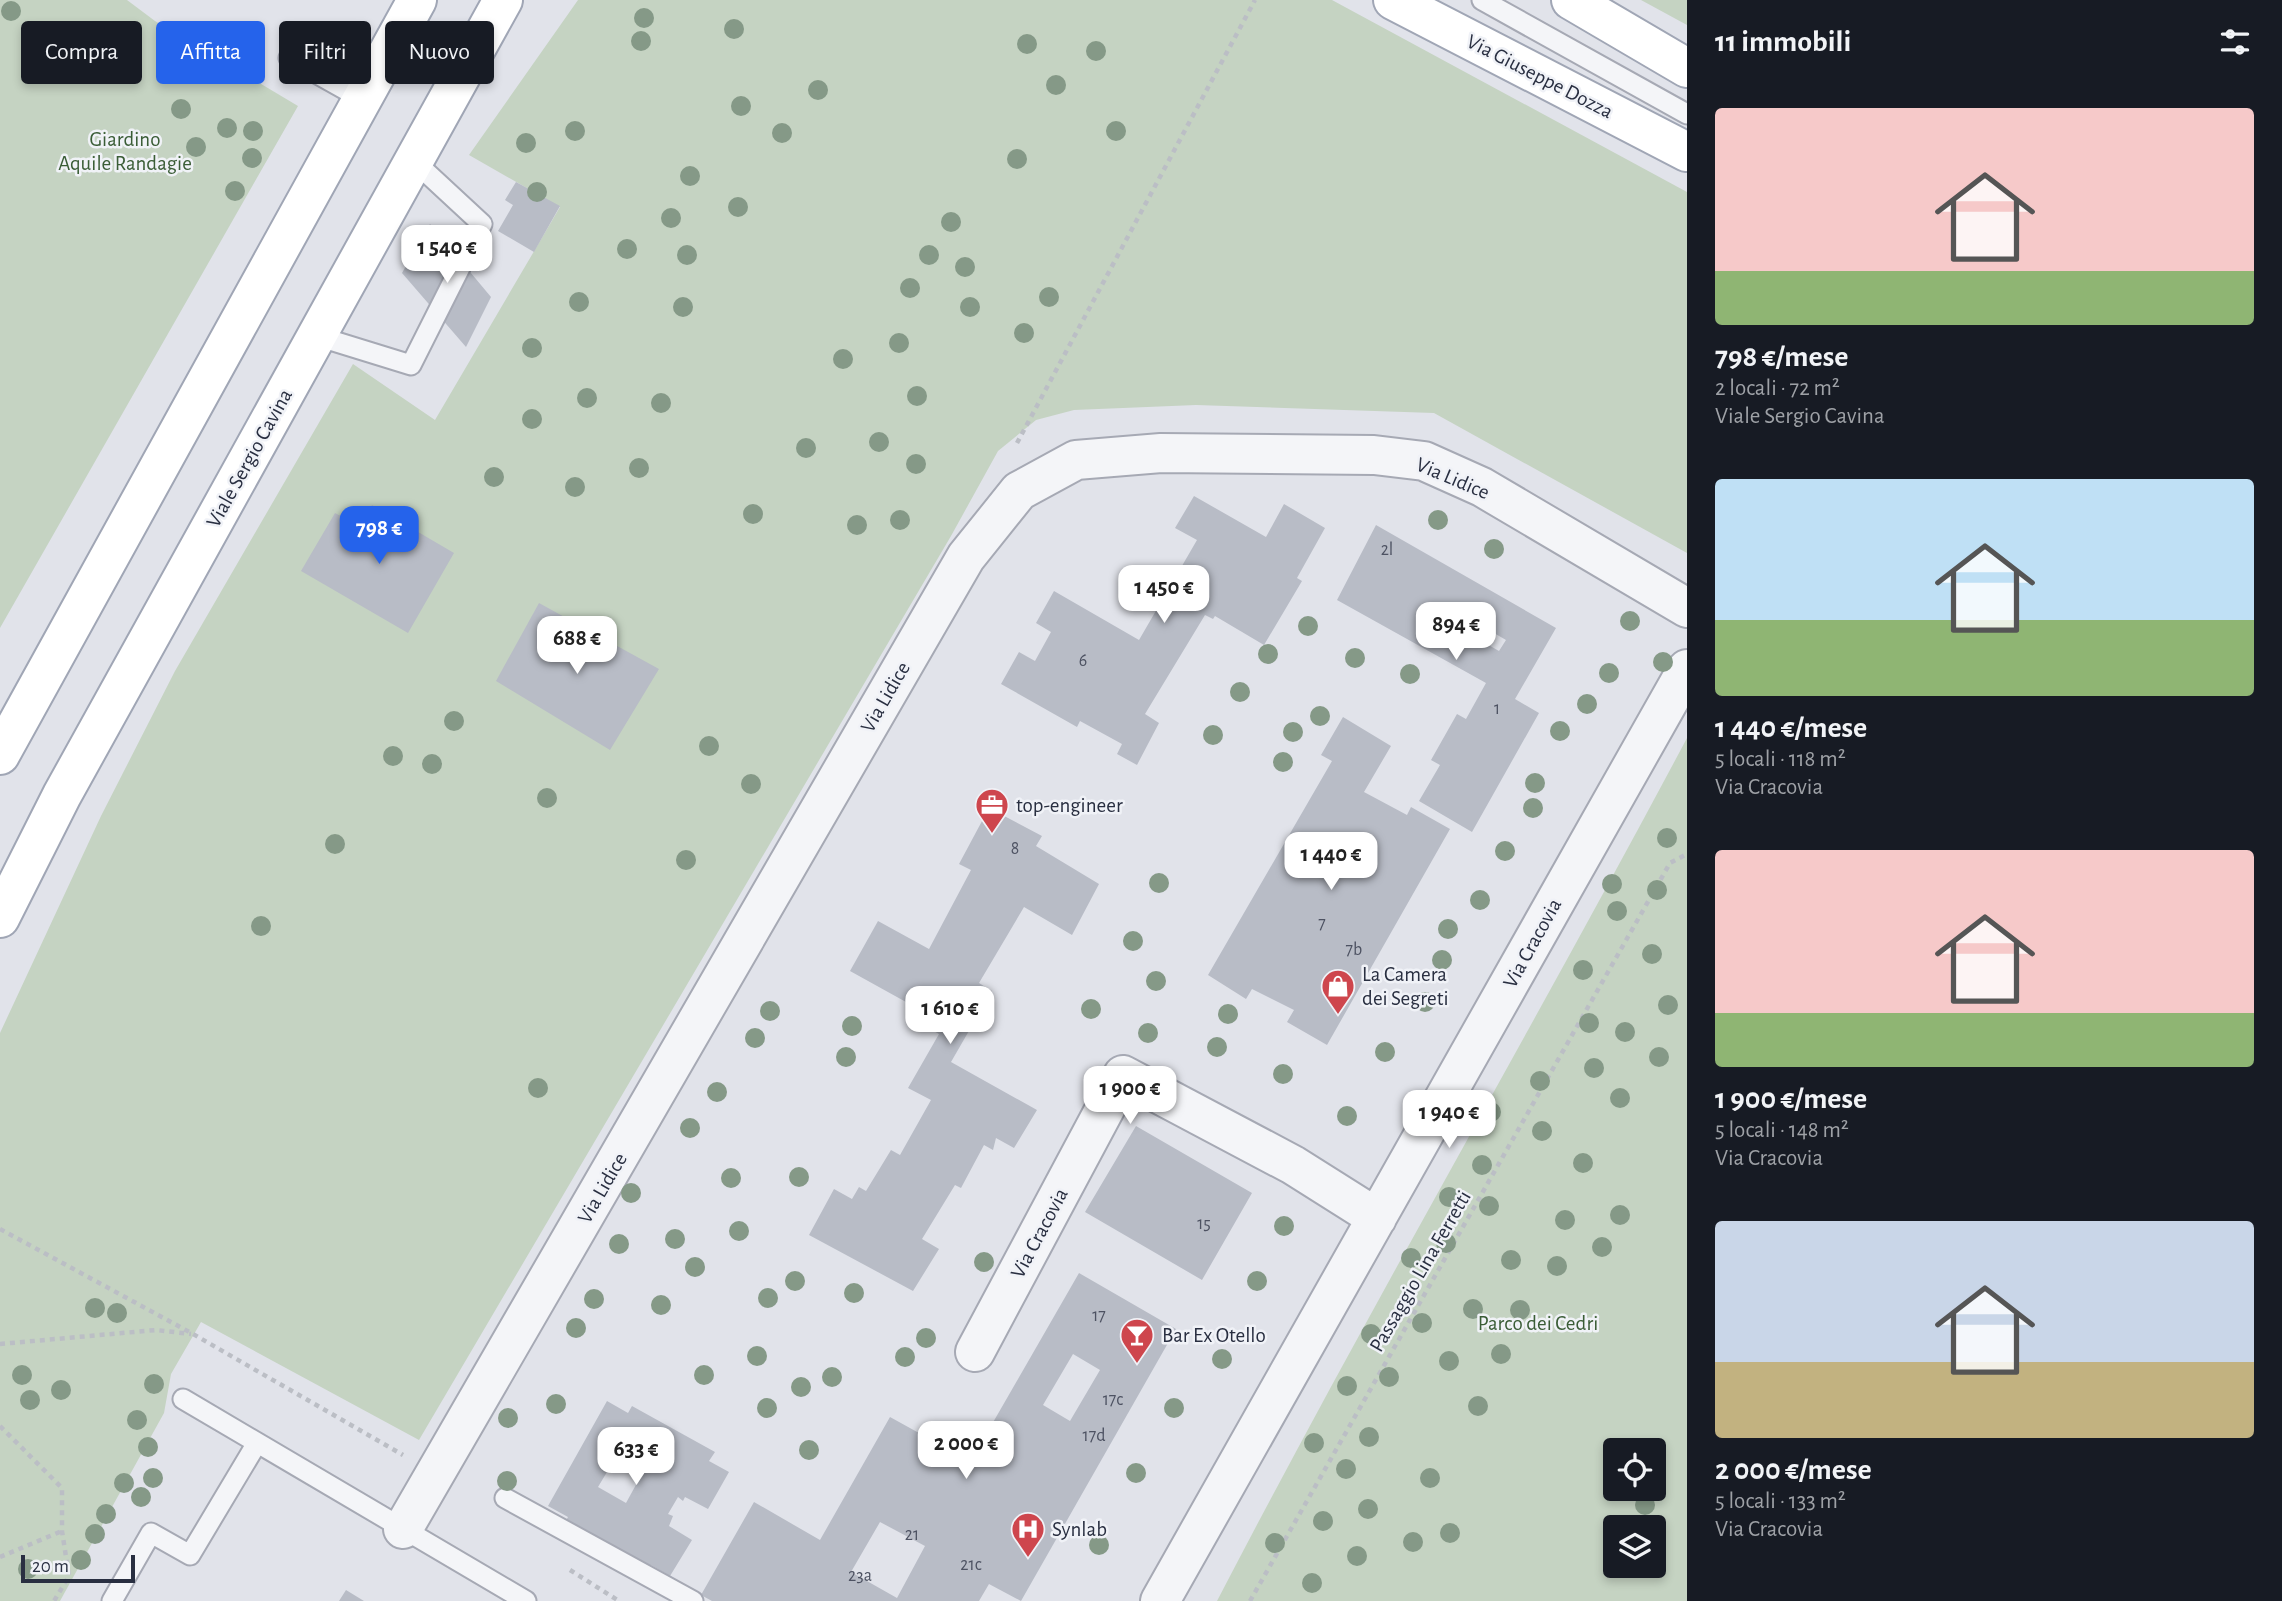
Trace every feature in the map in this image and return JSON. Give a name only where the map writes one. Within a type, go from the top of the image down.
[{"type":"main road","points":[[0,755],[417,0]]},
{"type":"main road","name":"Viale Sergio Cavina","points":[[0,918],[62,794],[503,0]]},
{"type":"main road","name":"Via Giuseppe Dozza","points":[[1393,0],[1687,152]]},
{"type":"main road","points":[[1571,0],[1687,68]]},
{"type":"street","name":"Via Lidice","points":[[404,1530],[966,557],[1019,491],[1076,460],[1161,453],[1374,454],[1424,461],[1482,487],[1687,608]]},
{"type":"street","name":"Via Cracovia","points":[[1160,1601],[1687,669]]},
{"type":"street","name":"Via Cracovia","points":[[975,1352],[1123,1075],[1293,1166],[1377,1218]]},
{"type":"lane","points":[[1482,0],[1687,114]]},
{"type":"lane","points":[[335,84],[362,99]]},
{"type":"lane","points":[[317,336],[411,365],[482,225],[414,161]]},
{"type":"lane","points":[[183,1399],[526,1601]]},
{"type":"lane","points":[[112,1601],[150,1533],[190,1555],[257,1443]]},
{"type":"lane","points":[[505,1498],[693,1601]]},
{"type":"path","points":[[1017,443],[1255,0]]},
{"type":"path","name":"Passaggio Lina Ferretti","points":[[1250,1601],[1670,863],[1687,854]]},
{"type":"path","points":[[0,1229],[193,1334],[156,1330],[0,1344]]},
{"type":"path","points":[[0,1426],[62,1488],[62,1531],[69,1576],[54,1601]]},
{"type":"path","points":[[0,1557],[62,1531]]},
{"type":"green space","name":"Giardino Aquile Randagie","points":[[0,0],[127,0],[156,22],[156,84],[261,84],[298,106],[0,628]]},
{"type":"green space","points":[[578,0],[1332,0],[1687,192],[1687,553],[1434,413],[1196,405],[1074,410],[1036,420],[998,451],[951,536],[419,1440],[201,1322],[171,1374],[164,1413],[60,1601],[0,1601],[0,1033],[101,816],[175,671],[353,364],[435,420],[560,207],[469,155]]},
{"type":"green space","points":[[1641,0],[1687,0],[1687,25]]},
{"type":"green space","name":"Parco dei Cedri","points":[[1687,738],[1687,1601],[1217,1601],[1332,1384]]},
{"type":"building","points":[[516,182],[560,206],[534,252],[498,231],[513,205],[505,200]]},
{"type":"building","points":[[430,224],[491,297],[466,347],[402,273]]},
{"type":"building","points":[[1194,496],[1266,537],[1284,504],[1325,528],[1297,578],[1302,581],[1264,645],[1215,616],[1213,619],[1205,615],[1145,714],[1159,723],[1137,765],[1117,754],[1122,744],[1080,721],[1077,727],[1001,684],[1019,652],[1035,661],[1051,632],[1036,623],[1054,591],[1139,640],[1197,540],[1175,528]]},
{"type":"building","points":[[372,505],[454,553],[408,633],[301,571],[335,513],[361,527]]},
{"type":"building","points":[[1376,525],[1556,628],[1515,699],[1539,713],[1472,832],[1419,801],[1440,765],[1431,760],[1457,714],[1466,719],[1486,683],[1337,600]],"holes":[[[1452,614],[1465,622],[1468,618],[1506,640],[1499,651],[1464,631],[1461,637],[1445,628]]]},
{"type":"building","points":[[539,603],[659,669],[610,750],[496,681]]},
{"type":"building","points":[[1343,717],[1391,746],[1364,792],[1407,815],[1411,807],[1450,829],[1327,1045],[1287,1022],[1294,1010],[1252,989],[1246,999],[1208,975],[1332,761],[1321,755]]},
{"type":"building","points":[[989,808],[1042,836],[1036,846],[1099,884],[1072,935],[1024,907],[979,983],[992,991],[951,1062],[1037,1110],[1014,1148],[996,1138],[993,1150],[984,1145],[961,1188],[955,1185],[922,1239],[939,1249],[913,1291],[809,1235],[834,1189],[852,1199],[859,1187],[866,1191],[891,1150],[900,1155],[931,1100],[908,1088],[939,1034],[909,1017],[915,1007],[850,971],[878,921],[929,949],[971,870],[959,864]]},
{"type":"building","points":[[1136,1126],[1252,1193],[1202,1280],[1085,1212]]},
{"type":"building","points":[[1079,1273],[1176,1329],[1021,1601],[989,1584],[979,1601],[712,1601],[701,1595],[754,1502],[820,1540],[890,1417],[928,1438],[923,1447],[965,1471]],"holes":[[[1073,1354],[1100,1370],[1070,1421],[1043,1405]],[[880,1522],[925,1546],[897,1598],[851,1572]]]},
{"type":"building","points":[[607,1401],[628,1413],[632,1406],[715,1452],[709,1461],[729,1472],[708,1509],[685,1497],[683,1501],[678,1497],[668,1514],[673,1516],[669,1526],[692,1540],[670,1576],[651,1565],[646,1572],[563,1526],[568,1517],[548,1506]],"holes":[[[616,1457],[643,1472],[626,1503],[598,1487]]]},
{"type":"building","points":[[346,1590],[364,1601],[339,1601]]},
{"type":"place","name":"top-engineer","points":[[992,835]]},
{"type":"place","name":"La Camera dei Segreti","points":[[1338,1016]]},
{"type":"place","name":"Bar Ex Otello","points":[[1137,1365]]},
{"type":"place","name":"Synlab","points":[[1028,1559]]}]
